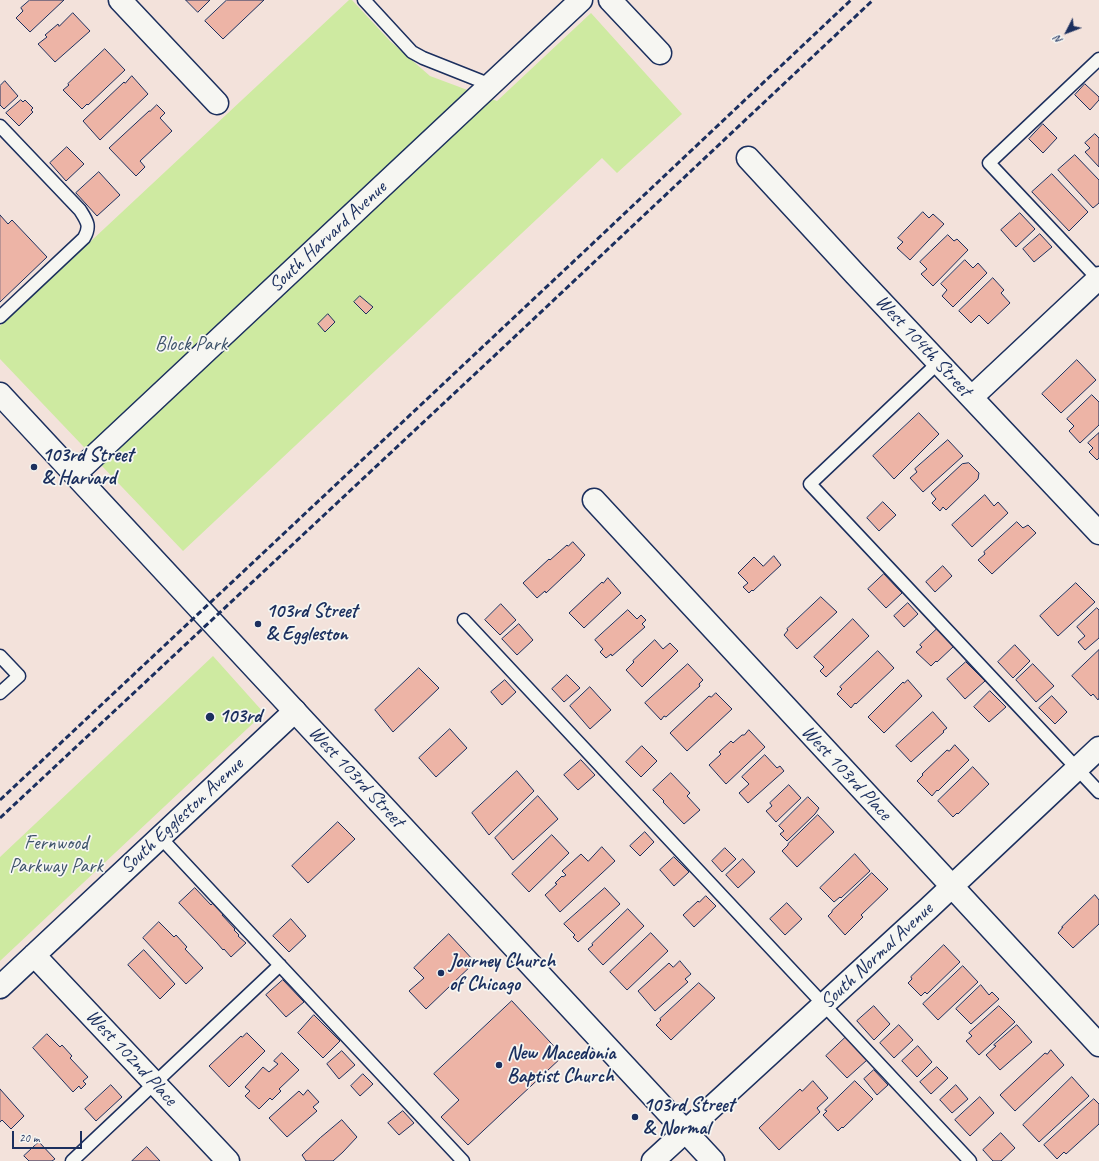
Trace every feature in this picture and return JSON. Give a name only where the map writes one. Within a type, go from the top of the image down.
[{"type":"street","points":[[120,0],[217,103]]},
{"type":"street","name":"South Harvard Avenue","points":[[75,474],[581,0]]},
{"type":"street","points":[[610,0],[660,54]]},
{"type":"street","name":"West 104th Street","points":[[748,158],[1099,533]]},
{"type":"street","points":[[972,397],[1098,279]]},
{"type":"street","name":"West 103rd Street","points":[[0,394],[713,1161]]},
{"type":"street","name":"West 103rd Place","points":[[594,500],[1099,1045]]},
{"type":"street","name":"South Eggleston Avenue","points":[[0,987],[294,711]]},
{"type":"street","name":"South Normal Avenue","points":[[653,1161],[952,887],[1099,748]]},
{"type":"street","name":"West 102nd Place","points":[[34,955],[228,1161]]},
{"type":"lane","points":[[364,0],[412,52],[423,58],[491,85]]},
{"type":"lane","points":[[1098,279],[989,163],[1099,59]]},
{"type":"lane","points":[[0,126],[80,210],[87,222],[88,231],[84,238],[0,317]]},
{"type":"lane","points":[[939,362],[810,484],[1099,792]]},
{"type":"lane","points":[[464,620],[970,1161]]},
{"type":"lane","points":[[0,656],[18,676],[0,693]]},
{"type":"lane","points":[[160,837],[463,1161]]},
{"type":"lane","points":[[72,1161],[280,965]]},
{"type":"green space","name":"Block Park","points":[[349,0],[352,0],[390,41],[430,76],[497,101],[591,13],[682,114],[617,173],[602,158],[183,551],[0,359],[0,326]]},
{"type":"green space","name":"Fernwood Parkway Park","points":[[213,656],[264,713],[0,961],[0,857]]},
{"type":"building","points":[[30,0],[64,0],[30,32],[16,18],[23,11],[21,8]]},
{"type":"building","points":[[186,0],[210,0],[198,12]]},
{"type":"building","points":[[227,0],[264,0],[223,39],[205,21]]},
{"type":"building","points":[[73,13],[90,31],[55,62],[38,44],[47,37],[45,35],[58,24],[59,26]]},
{"type":"building","points":[[105,49],[125,70],[82,109],[63,90]]},
{"type":"building","points":[[132,76],[148,94],[100,140],[83,121]]},
{"type":"building","points":[[5,81],[18,96],[4,109],[0,105],[0,86]]},
{"type":"building","points":[[1085,84],[1099,97],[1099,100],[1090,110],[1075,95]]},
{"type":"building","points":[[21,100],[23,102],[25,100],[33,108],[31,110],[33,112],[19,126],[6,113]]},
{"type":"building","points":[[157,105],[165,113],[160,118],[172,131],[140,161],[145,167],[136,176],[109,148]]},
{"type":"building","points":[[1043,124],[1057,138],[1043,153],[1029,139]]},
{"type":"building","points":[[1095,134],[1099,138],[1099,167],[1085,152],[1090,148],[1085,143]]},
{"type":"building","points":[[67,147],[84,164],[66,181],[50,163]]},
{"type":"building","points":[[1075,155],[1099,180],[1099,203],[1093,208],[1058,170]]},
{"type":"building","points":[[99,172],[120,195],[97,216],[76,193]]},
{"type":"building","points":[[1052,174],[1088,212],[1069,231],[1032,192]]},
{"type":"building","points":[[923,212],[929,218],[933,214],[944,224],[910,260],[897,248],[903,242],[898,238]]},
{"type":"building","points":[[1020,213],[1035,229],[1016,247],[1001,230]]},
{"type":"building","points":[[0,215],[8,224],[12,220],[47,257],[0,302]]},
{"type":"building","points":[[1040,234],[1052,247],[1034,262],[1023,249]]},
{"type":"building","points":[[948,235],[954,241],[957,239],[968,250],[933,286],[921,274],[927,269],[920,262]]},
{"type":"building","points":[[965,260],[973,268],[978,263],[987,273],[953,307],[942,296],[947,290],[941,284]]},
{"type":"building","points":[[993,278],[1004,290],[1001,293],[1010,303],[988,324],[979,315],[971,323],[959,311]]},
{"type":"building","points":[[360,296],[373,307],[366,314],[354,302]]},
{"type":"building","points":[[328,314],[335,322],[325,332],[318,324]]},
{"type":"building","points":[[1077,360],[1096,380],[1061,413],[1042,394]]},
{"type":"building","points":[[1092,395],[1099,402],[1099,425],[1080,443],[1069,431],[1074,426],[1067,419]]},
{"type":"building","points":[[919,413],[939,434],[894,479],[873,456]]},
{"type":"building","points":[[1099,433],[1099,458],[1097,460],[1089,452],[1093,448],[1088,443]]},
{"type":"building","points":[[948,440],[963,456],[923,492],[910,478],[917,472],[915,469]]},
{"type":"building","points":[[969,463],[979,473],[978,479],[946,510],[943,507],[940,511],[932,503],[936,499],[931,493],[962,464]]},
{"type":"building","points":[[985,495],[994,506],[998,502],[1008,513],[972,547],[952,525]]},
{"type":"building","points":[[883,502],[896,515],[879,531],[867,518]]},
{"type":"building","points":[[1017,522],[1023,528],[1028,525],[1036,533],[992,574],[978,560],[985,554],[984,552]]},
{"type":"building","points":[[573,542],[585,555],[546,593],[545,591],[537,598],[523,583],[549,559],[550,560],[567,545],[568,546]]},
{"type":"building","points":[[774,556],[781,565],[749,593],[743,587],[748,583],[738,573],[754,557],[763,566]]},
{"type":"building","points":[[943,566],[952,576],[935,592],[926,582]]},
{"type":"building","points":[[884,574],[902,593],[886,608],[868,589]]},
{"type":"building","points":[[608,578],[621,593],[584,628],[569,613]]},
{"type":"building","points":[[1076,583],[1095,602],[1058,636],[1040,616]]},
{"type":"building","points":[[821,597],[837,612],[797,649],[784,635],[788,630],[787,629]]},
{"type":"building","points":[[908,603],[918,614],[904,627],[894,616]]},
{"type":"building","points":[[501,604],[516,620],[500,635],[485,620]]},
{"type":"building","points":[[1097,608],[1099,610],[1099,638],[1085,650],[1078,642],[1085,636],[1077,627]]},
{"type":"building","points":[[628,610],[637,619],[641,615],[646,620],[642,624],[645,627],[612,656],[611,654],[606,658],[600,652],[603,649],[595,640]]},
{"type":"building","points":[[853,619],[869,636],[826,677],[820,671],[824,667],[814,657]]},
{"type":"building","points":[[519,624],[533,640],[517,655],[502,639]]},
{"type":"building","points":[[937,629],[954,646],[931,666],[916,652],[922,647],[920,645]]},
{"type":"building","points":[[655,640],[663,649],[670,643],[678,651],[642,687],[626,670],[634,662],[633,661]]},
{"type":"building","points":[[1015,645],[1030,661],[1013,678],[998,662]]},
{"type":"building","points":[[1099,650],[1098,700],[1093,694],[1091,696],[1072,676]]},
{"type":"building","points":[[878,651],[894,668],[851,708],[837,694],[842,689],[840,687]]},
{"type":"building","points":[[966,662],[985,681],[965,699],[947,679]]},
{"type":"building","points":[[688,664],[703,680],[699,684],[700,686],[661,720],[645,703]]},
{"type":"building","points":[[1033,664],[1054,686],[1036,702],[1016,680]]},
{"type":"building","points":[[419,668],[439,688],[393,732],[375,710]]},
{"type":"building","points":[[567,675],[580,688],[564,702],[552,689]]},
{"type":"building","points":[[505,680],[516,692],[502,705],[491,692]]},
{"type":"building","points":[[908,680],[922,696],[884,733],[868,717],[903,682],[904,683]]},
{"type":"building","points":[[590,687],[611,710],[590,729],[570,706]]},
{"type":"building","points":[[990,691],[1006,707],[989,722],[974,707]]},
{"type":"building","points":[[716,693],[732,709],[687,751],[670,733],[709,696],[711,697]]},
{"type":"building","points":[[1052,696],[1067,712],[1055,724],[1039,708]]},
{"type":"building","points":[[933,712],[947,728],[911,762],[896,746]]},
{"type":"building","points":[[450,729],[467,748],[436,777],[419,758]]},
{"type":"building","points":[[749,730],[765,747],[726,784],[709,765],[721,754],[719,752],[731,741],[733,743]]},
{"type":"building","points":[[955,745],[969,760],[932,796],[917,781],[923,775],[922,774],[947,750],[949,751]]},
{"type":"building","points":[[642,746],[657,761],[641,777],[626,762]]},
{"type":"building","points":[[765,755],[777,768],[780,766],[784,771],[748,803],[739,793],[749,784],[742,777]]},
{"type":"building","points":[[581,760],[595,775],[578,790],[564,775]]},
{"type":"building","points":[[973,767],[989,784],[953,817],[938,801]]},
{"type":"building","points":[[517,771],[534,791],[489,835],[472,813]]},
{"type":"building","points":[[671,773],[690,793],[687,796],[700,810],[684,824],[653,790]]},
{"type":"building","points":[[789,785],[801,798],[776,822],[766,811],[772,806],[770,803]]},
{"type":"building","points":[[538,796],[558,819],[513,860],[495,838]]},
{"type":"building","points":[[808,797],[819,808],[815,814],[787,841],[780,834],[784,831],[779,826]]},
{"type":"building","points":[[818,815],[834,832],[797,867],[782,851]]},
{"type":"building","points":[[338,822],[355,839],[308,883],[292,866]]},
{"type":"building","points":[[645,832],[654,842],[640,856],[630,846]]},
{"type":"building","points":[[552,835],[569,853],[529,892],[512,874]]},
{"type":"building","points":[[602,847],[615,861],[560,912],[545,895],[557,884],[555,883],[562,876],[563,877],[566,875],[562,871],[581,854],[588,861]]},
{"type":"building","points":[[725,848],[736,859],[722,872],[712,861]]},
{"type":"building","points":[[855,854],[870,871],[841,898],[840,897],[834,902],[820,888]]},
{"type":"building","points":[[674,857],[689,872],[674,886],[660,870]]},
{"type":"building","points":[[743,859],[755,872],[738,888],[726,875]]},
{"type":"building","points":[[872,873],[888,889],[861,915],[863,917],[845,935],[828,916]]},
{"type":"building","points":[[195,888],[211,905],[213,903],[235,929],[234,930],[239,935],[238,936],[246,943],[231,957],[179,903]]},
{"type":"building","points":[[605,888],[620,904],[578,942],[573,937],[575,935],[564,924]]},
{"type":"building","points":[[1095,895],[1099,900],[1099,924],[1073,948],[1058,933],[1062,927]]},
{"type":"building","points":[[706,896],[716,906],[694,927],[683,915],[698,901],[699,902]]},
{"type":"building","points":[[787,903],[802,919],[785,935],[770,919]]},
{"type":"building","points":[[628,909],[644,926],[603,965],[588,949]]},
{"type":"building","points":[[291,919],[306,936],[289,952],[273,936]]},
{"type":"building","points":[[159,922],[174,937],[176,935],[187,947],[185,949],[203,968],[186,984],[143,938]]},
{"type":"building","points":[[651,933],[668,951],[627,990],[610,972]]},
{"type":"building","name":"Journey Church of Chicago","points":[[449,934],[475,962],[426,1009],[409,991],[424,978],[414,968]]},
{"type":"building","points":[[944,945],[960,962],[927,994],[925,992],[921,996],[908,983],[912,979],[911,977]]},
{"type":"building","points":[[144,950],[175,984],[160,999],[128,965]]},
{"type":"building","points":[[680,961],[691,974],[685,979],[688,982],[655,1011],[638,991],[669,963],[673,967]]},
{"type":"building","points":[[963,966],[978,982],[938,1020],[923,1004]]},
{"type":"building","points":[[283,980],[304,1002],[286,1017],[266,995]]},
{"type":"building","points":[[699,983],[715,998],[671,1040],[656,1025],[661,1020],[660,1019]]},
{"type":"building","points":[[981,985],[989,995],[992,992],[999,999],[971,1024],[956,1009]]},
{"type":"building","name":"New Macedonia Baptist Church","points":[[512,1001],[563,1056],[468,1145],[441,1117],[459,1100],[434,1074]]},
{"type":"building","points":[[874,1006],[890,1024],[874,1040],[857,1021]]},
{"type":"building","points":[[999,1006],[1015,1022],[979,1055],[966,1041],[972,1036],[969,1033]]},
{"type":"building","points":[[314,1015],[340,1041],[323,1058],[298,1033]]},
{"type":"building","points":[[899,1025],[913,1040],[894,1058],[880,1043]]},
{"type":"building","points":[[1017,1025],[1032,1042],[1000,1070],[986,1055],[996,1046],[994,1045]]},
{"type":"building","points":[[247,1033],[265,1051],[229,1087],[209,1066],[241,1036],[242,1037]]},
{"type":"building","points":[[47,1034],[60,1047],[62,1045],[72,1056],[70,1058],[88,1077],[83,1081],[86,1084],[81,1089],[79,1086],[73,1092],[33,1048]]},
{"type":"building","points":[[846,1037],[867,1060],[847,1078],[826,1056]]},
{"type":"building","points":[[918,1046],[932,1062],[917,1077],[902,1061]]},
{"type":"building","points":[[1051,1050],[1064,1065],[1015,1111],[1000,1095],[1045,1053],[1047,1054]]},
{"type":"building","points":[[342,1051],[355,1065],[339,1079],[327,1064]]},
{"type":"building","points":[[282,1053],[299,1070],[279,1089],[281,1091],[272,1100],[270,1098],[259,1109],[245,1096],[250,1091],[245,1087],[263,1067],[269,1072],[278,1064],[274,1061]]},
{"type":"building","points":[[937,1067],[948,1078],[931,1094],[920,1082]]},
{"type":"building","points":[[874,1070],[888,1085],[877,1095],[864,1079]]},
{"type":"building","points":[[363,1074],[373,1084],[360,1096],[351,1086]]},
{"type":"building","points":[[1072,1077],[1089,1096],[1039,1142],[1023,1125]]},
{"type":"building","points":[[813,1081],[828,1098],[817,1108],[820,1112],[779,1150],[759,1128],[800,1089],[802,1091]]},
{"type":"building","points":[[855,1081],[873,1099],[838,1131],[823,1115],[827,1111],[825,1110]]},
{"type":"building","points":[[111,1085],[122,1097],[96,1121],[85,1109]]},
{"type":"building","points":[[956,1085],[968,1099],[952,1113],[940,1100]]},
{"type":"building","points":[[0,1089],[24,1116],[11,1129],[2,1120],[0,1122]]},
{"type":"building","points":[[308,1090],[319,1102],[313,1107],[317,1111],[287,1137],[269,1118],[299,1091],[303,1095]]},
{"type":"building","points":[[980,1097],[994,1113],[970,1136],[955,1120]]},
{"type":"building","points":[[1094,1099],[1099,1104],[1099,1124],[1066,1154],[1064,1152],[1057,1159],[1044,1145]]},
{"type":"building","points":[[403,1111],[414,1123],[399,1135],[388,1123]]},
{"type":"building","points":[[342,1120],[357,1137],[333,1161],[306,1161],[302,1155]]},
{"type":"building","points":[[1001,1133],[1015,1148],[1001,1161],[993,1161],[983,1150]]},
{"type":"building","points":[[39,1142],[55,1159],[52,1161],[29,1161],[24,1156]]},
{"type":"building","points":[[147,1147],[160,1161],[132,1161]]},
{"type":"railway","points":[[0,800],[851,0]]},
{"type":"railway","points":[[0,818],[873,0]]},
{"type":"place","name":"103rd Street & Harvard","points":[[34,467]]},
{"type":"place","name":"103rd Street & Eggleston","points":[[258,624]]},
{"type":"place","name":"103rd","points":[[210,717]]},
{"type":"place","name":"Journey Church of Chicago","points":[[441,973]]},
{"type":"place","name":"New Macedonia Baptist Church","points":[[499,1065]]},
{"type":"place","name":"103rd Street & Normal","points":[[635,1117]]}]
